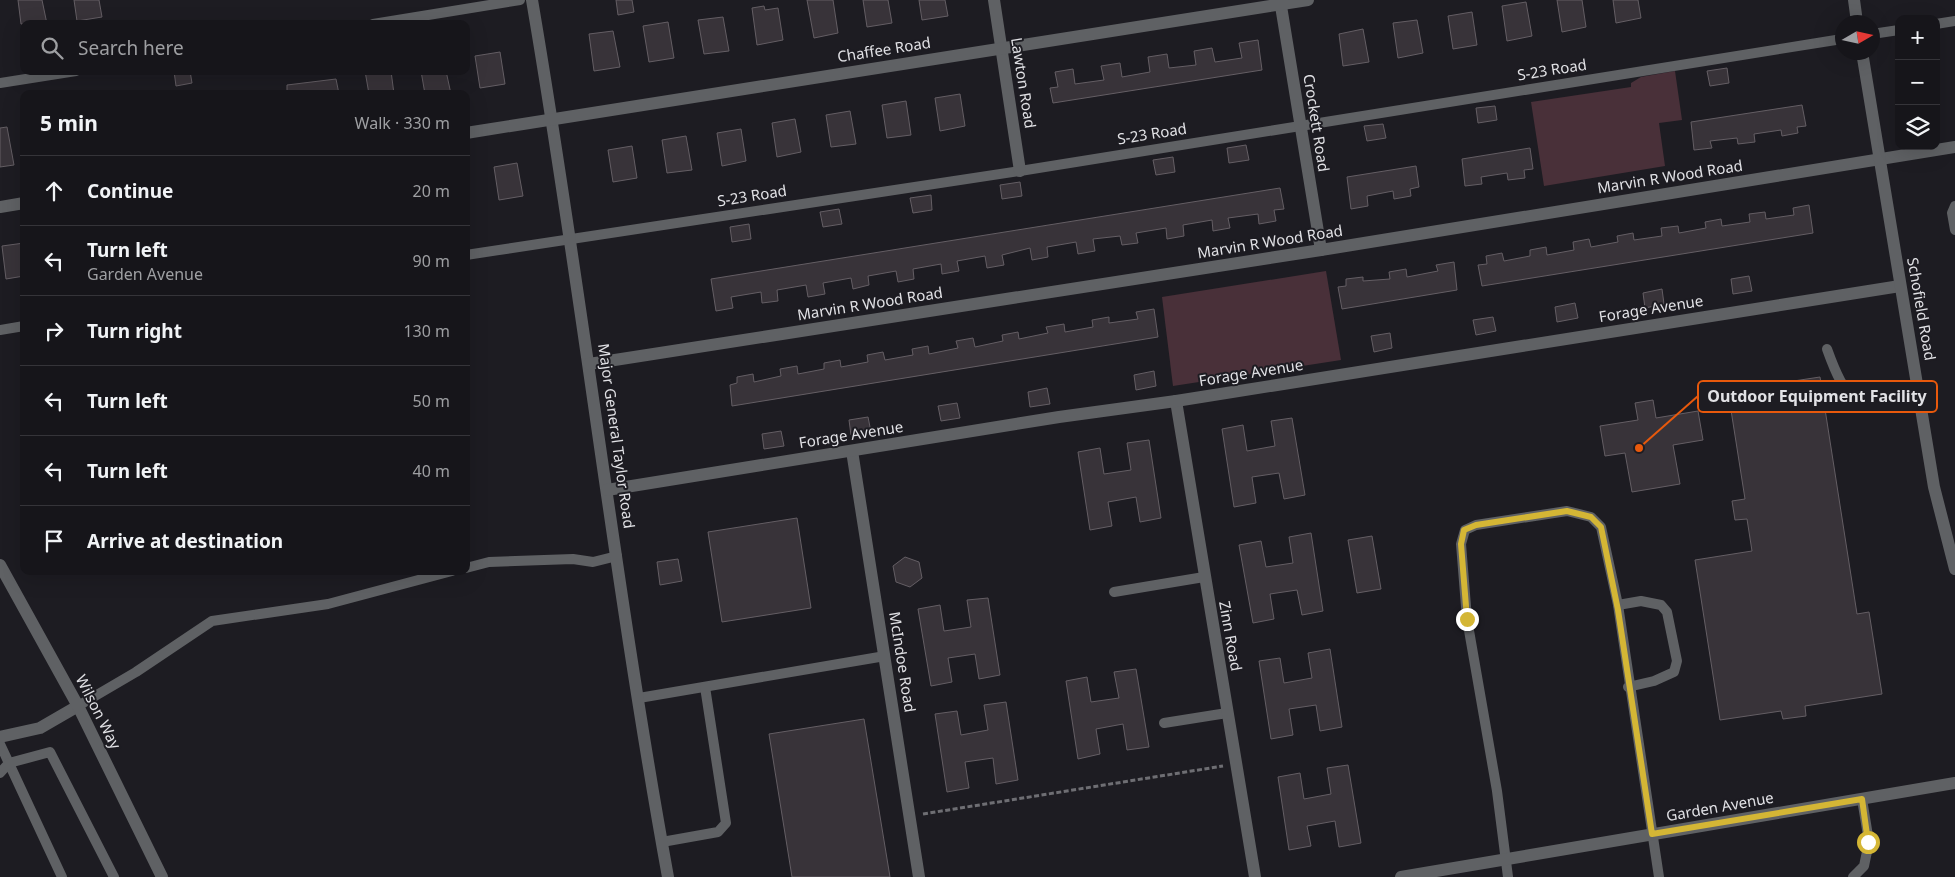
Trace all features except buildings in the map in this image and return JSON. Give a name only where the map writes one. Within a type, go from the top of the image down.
[{"type":"street","name":"Major General Taylor Road","points":[[532,0],[590,364],[617,556],[668,877]]},
{"type":"street","name":"Lawton Road","points":[[994,0],[1020,171]]},
{"type":"street","name":"Chaffee Road","points":[[470,132],[1281,2],[1308,0]]},
{"type":"street","points":[[1854,0],[1857,15]]},
{"type":"street","name":"Crockett Road","points":[[1281,2],[1321,250]]},
{"type":"street","name":"Schofield Road","points":[[1863,60],[1934,487],[1955,569]]},
{"type":"street","name":"Marvin R Wood Road","points":[[590,364],[1321,250],[1955,147]]},
{"type":"street","points":[[0,207],[20,204]]},
{"type":"street","name":"Forage Avenue","points":[[607,490],[1059,417],[1176,401],[1900,286]]},
{"type":"street","name":"Zinn Road","points":[[1176,401],[1255,877]]},
{"type":"street","name":"McIndoe Road","points":[[852,451],[920,877]]},
{"type":"street","name":"Wilson Way","points":[[0,565],[78,706],[162,877]]},
{"type":"street","points":[[0,737],[40,728],[78,706]]},
{"type":"street","name":"Garden Avenue","points":[[1402,877],[1955,783]]},
{"type":"lane","points":[[398,20],[520,0]]},
{"type":"lane","points":[[1940,23],[1955,21]]},
{"type":"lane","points":[[1880,33],[1895,31]]},
{"type":"lane","name":"S-23 Road","points":[[470,254],[1020,171],[1835,40]]},
{"type":"lane","points":[[0,83],[51,75]]},
{"type":"lane","points":[[1955,206],[1952,213],[1955,230]]},
{"type":"lane","points":[[0,330],[20,327]]},
{"type":"lane","points":[[1827,349],[1845,389],[1859,402],[1920,404]]},
{"type":"lane","points":[[1508,877],[1497,791],[1467,619],[1461,544],[1464,530],[1476,525],[1567,511],[1591,517],[1601,527],[1618,605],[1628,687],[1659,877]]},
{"type":"lane","points":[[470,567],[489,562],[573,559],[593,562],[617,556]]},
{"type":"lane","points":[[78,706],[136,672],[212,621],[328,604],[437,575]]},
{"type":"lane","points":[[1114,592],[1204,577]]},
{"type":"lane","points":[[1618,605],[1641,602],[1661,605],[1667,612],[1677,661],[1674,672],[1654,681],[1628,687]]},
{"type":"lane","points":[[639,698],[884,656]]},
{"type":"lane","points":[[662,842],[718,832],[726,823],[705,687]]},
{"type":"lane","points":[[1164,723],[1227,713]]},
{"type":"lane","points":[[0,744],[62,877]]},
{"type":"lane","points":[[0,773],[9,763],[50,752],[114,877]]},
{"type":"lane","points":[[1853,877],[1864,866],[1868,842],[1862,799]]},
{"type":"path","points":[[910,816],[1236,764]]},
{"type":"shaded area","points":[[1675,71],[1682,120],[1659,123],[1665,166],[1544,186],[1531,102],[1631,87],[1631,83],[1641,77]]},
{"type":"shaded area","points":[[1326,271],[1341,360],[1173,386],[1162,297]]},
{"type":"place","name":"Outdoor Equipment Facility","points":[[1639,448]]},
{"type":"route","points":[[1467,619],[1461,544],[1464,530],[1476,525],[1567,511],[1591,517],[1601,527],[1618,605],[1628,687],[1652,834],[1862,799],[1868,842]]}]
